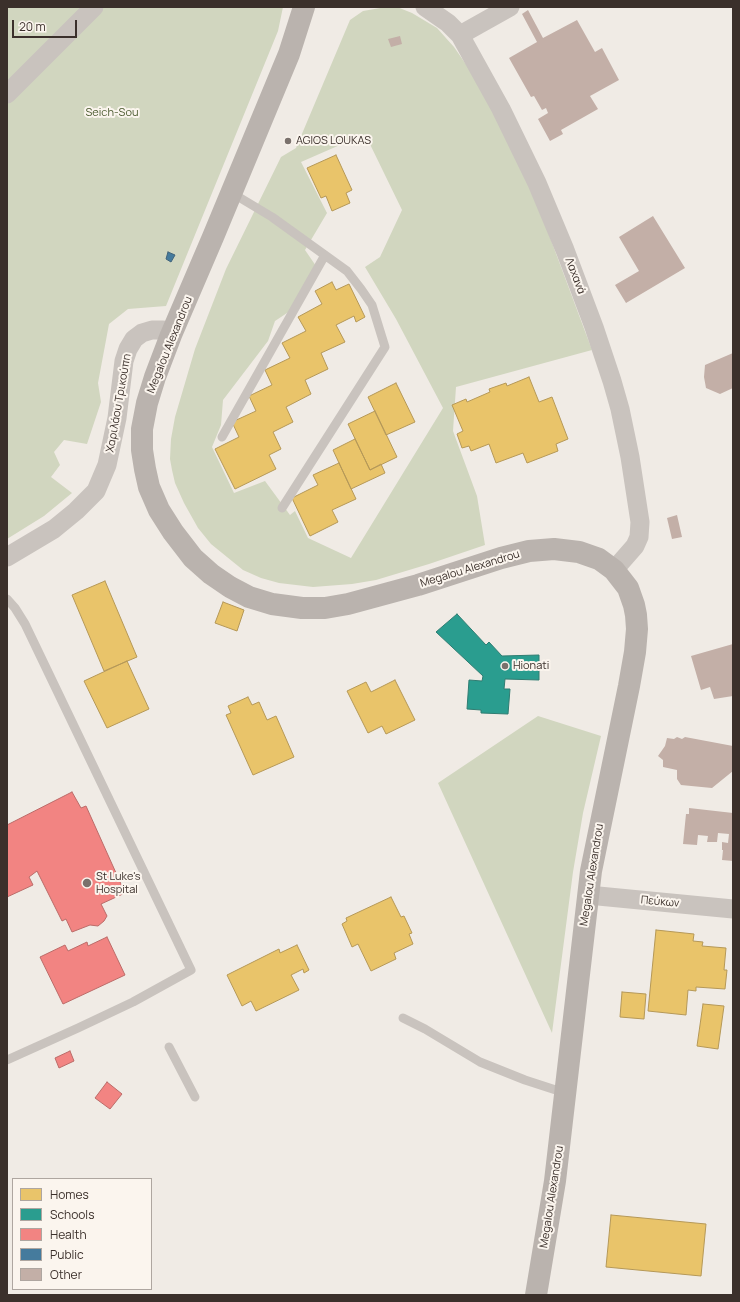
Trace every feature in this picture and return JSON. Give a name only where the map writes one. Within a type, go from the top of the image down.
[{"type":"main road","name":"Megalou Alexandrou","points":[[303,8],[289,54],[232,193],[171,335],[155,377],[144,418],[142,450],[147,479],[160,510],[185,550],[203,568],[230,587],[249,597],[272,604],[302,608],[325,608],[348,604],[418,585],[501,558],[529,551],[554,549],[579,552],[599,559],[614,570],[628,588],[634,605],[637,622],[637,639],[629,686],[598,834],[588,895],[555,1181],[536,1295]]},
{"type":"street","points":[[7,94],[94,7]]},
{"type":"street","name":"Λαχανά","points":[[425,7],[448,23],[460,35],[501,109],[537,183],[568,257],[594,327],[620,409],[630,457],[640,522],[639,537],[635,546],[614,570]]},
{"type":"street","points":[[460,35],[510,7]]},
{"type":"street","name":"Χαριλάου Τρικούπη","points":[[7,557],[54,529],[76,512],[96,491],[108,465],[117,418],[124,361],[128,349],[134,340],[142,333],[152,330],[163,330],[171,335]]},
{"type":"street","name":"Πεύκων","points":[[588,895],[733,909]]},
{"type":"lane","points":[[232,193],[272,218],[347,271],[372,305],[385,347],[282,508]]},
{"type":"lane","points":[[222,437],[325,255]]},
{"type":"lane","points":[[7,599],[15,608],[25,624],[192,970],[133,1002],[7,1060]]},
{"type":"lane","points":[[403,1018],[425,1029],[480,1062],[524,1080],[565,1093]]},
{"type":"lane","points":[[169,1047],[195,1097]]},
{"type":"green space","name":"Seich-Sou","points":[[7,7],[283,7],[278,31],[166,306],[128,309],[109,324],[98,383],[101,402],[87,444],[64,440],[54,452],[60,465],[51,477],[72,493],[44,516],[7,539]]},
{"type":"green space","points":[[386,7],[397,7],[412,13],[437,28],[454,47],[472,73],[494,109],[539,208],[592,350],[456,387],[453,431],[477,496],[485,545],[376,580],[352,584],[313,587],[279,583],[261,578],[243,570],[211,544],[198,528],[175,483],[170,459],[171,439],[175,417],[195,349],[226,269],[281,157],[296,148],[350,20],[363,11]],"holes":[[[365,134],[402,210],[380,257],[365,267],[396,319],[443,408],[351,558],[308,538],[295,511],[290,515],[265,481],[234,493],[212,447],[221,425],[223,400],[268,341],[275,321],[293,309],[316,266],[305,250],[327,213],[301,162]]]},
{"type":"green space","points":[[538,716],[601,736],[583,813],[573,872],[552,1033],[438,783]]},
{"type":"building: Homes","points":[[336,155],[352,190],[346,193],[350,203],[332,211],[326,196],[321,198],[307,168]]},
{"type":"building: Homes","points":[[332,282],[336,290],[349,284],[365,317],[356,322],[354,316],[336,325],[345,342],[321,353],[328,369],[305,380],[311,394],[286,407],[293,422],[273,432],[281,449],[269,455],[276,469],[235,489],[215,449],[239,437],[232,422],[256,411],[249,396],[272,385],[265,370],[290,358],[282,343],[306,331],[298,317],[322,304],[315,291]]},
{"type":"building: Homes","points":[[529,377],[539,402],[552,397],[568,439],[556,444],[558,451],[527,463],[523,453],[496,463],[489,444],[471,451],[469,446],[462,448],[457,434],[463,431],[452,405],[466,399],[467,402],[490,392],[489,389],[506,383],[507,386]]},
{"type":"building: Homes","points":[[396,383],[415,422],[386,435],[368,397]]},
{"type":"building: Homes","points":[[375,411],[397,457],[370,470],[348,424]]},
{"type":"building: Homes","points":[[355,439],[370,470],[381,464],[385,473],[351,489],[333,450]]},
{"type":"building: Homes","points":[[339,463],[356,499],[332,510],[338,522],[310,536],[292,498],[318,485],[313,475]]},
{"type":"building: Homes","points":[[105,581],[137,657],[104,671],[72,595]]},
{"type":"building: Homes","points":[[223,602],[244,610],[237,631],[215,623]]},
{"type":"building: Homes","points":[[127,661],[149,709],[107,728],[84,681]]},
{"type":"building: Homes","points":[[395,680],[415,720],[386,734],[382,726],[368,733],[347,691],[366,682],[371,692]]},
{"type":"building: Homes","points":[[248,697],[252,705],[259,702],[267,720],[276,716],[294,757],[253,775],[226,715],[231,713],[228,706]]},
{"type":"building: Homes","points":[[391,897],[401,917],[404,916],[412,933],[409,934],[413,944],[394,953],[396,959],[371,971],[358,944],[352,947],[342,924],[347,921],[346,918]]},
{"type":"building: Homes","points":[[656,930],[694,934],[693,941],[703,942],[702,946],[726,948],[724,970],[727,970],[725,989],[696,987],[696,991],[688,990],[686,1015],[648,1011]]},
{"type":"building: Homes","points":[[297,945],[309,970],[304,973],[303,969],[291,975],[299,990],[256,1011],[251,1001],[242,1006],[227,975],[279,949],[280,953]]},
{"type":"building: Homes","points":[[622,992],[646,994],[644,1019],[620,1017]]},
{"type":"building: Homes","points":[[703,1004],[724,1006],[718,1049],[697,1046]]},
{"type":"building: Homes","points":[[611,1215],[706,1224],[701,1276],[606,1267]]},
{"type":"building: Schools","name":"Hionati","points":[[457,614],[486,645],[489,642],[502,656],[539,655],[539,680],[505,679],[504,689],[510,689],[508,714],[481,713],[481,710],[467,709],[469,680],[482,681],[483,676],[436,632]]},
{"type":"building: Health","points":[[72,792],[81,808],[86,806],[125,893],[101,904],[107,916],[98,926],[90,925],[72,932],[66,919],[62,921],[37,871],[29,877],[33,885],[7,897],[7,825]]},
{"type":"building: Health","points":[[107,937],[125,975],[63,1004],[40,957],[65,945],[68,951],[87,942],[88,946]]},
{"type":"building: Health","points":[[70,1051],[74,1061],[59,1068],[55,1058]]},
{"type":"building: Health","points":[[107,1082],[122,1094],[110,1109],[95,1098]]},
{"type":"building: Public","points":[[168,252],[175,255],[171,262],[166,259]]},
{"type":"building: Other","points":[[528,10],[543,38],[577,20],[595,52],[602,48],[619,80],[590,96],[598,109],[561,130],[563,134],[550,141],[538,119],[548,113],[546,108],[542,110],[534,96],[531,97],[509,58],[537,42],[522,14]]},
{"type":"building: Other","points":[[400,36],[402,44],[391,47],[388,39]]},
{"type":"building: Other","points":[[653,216],[685,268],[626,303],[615,285],[639,271],[619,237]]},
{"type":"building: Other","points":[[733,353],[733,388],[720,394],[706,388],[704,377],[705,365]]},
{"type":"building: Other","points":[[677,515],[682,537],[672,539],[667,518]]},
{"type":"building: Other","points":[[733,644],[733,696],[714,699],[710,687],[701,690],[691,656]]},
{"type":"building: Other","points":[[677,737],[682,739],[685,737],[733,746],[733,771],[712,788],[681,785],[677,779],[677,770],[663,767],[663,760],[658,756],[665,746],[667,738],[674,739]]},
{"type":"building: Other","points":[[689,808],[733,813],[733,861],[722,860],[722,842],[728,843],[729,834],[718,833],[717,842],[707,842],[708,836],[698,835],[697,845],[683,844],[686,814],[689,814]]},
{"type":"place","name":"AGIOS LOUKAS","points":[[288,141]]},
{"type":"place","name":"Hionati","points":[[505,666]]},
{"type":"place","name":"St Luke's Hospital","points":[[87,883]]}]
